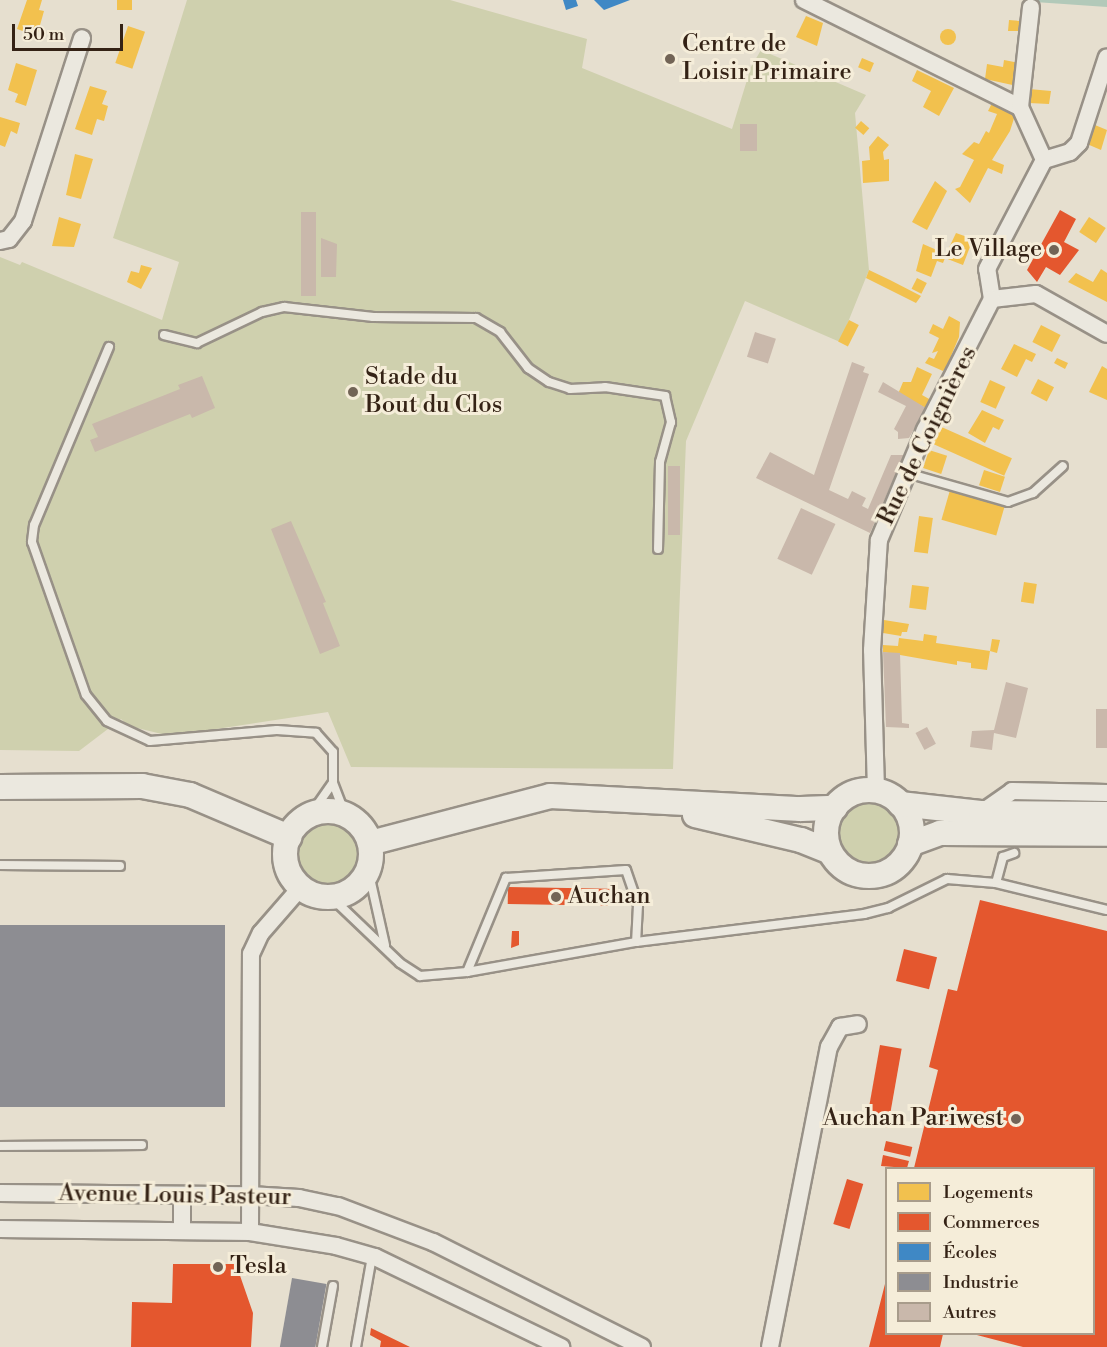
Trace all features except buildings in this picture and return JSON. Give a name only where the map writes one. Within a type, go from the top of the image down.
[{"type":"street","points":[[804,0],[1020,107]]},
{"type":"street","points":[[1031,4],[1020,107],[1044,160]]},
{"type":"street","points":[[0,242],[9,239],[23,221],[82,38]]},
{"type":"street","points":[[1107,57],[1079,143],[1070,152],[1044,160],[987,269],[992,299],[1036,294],[1107,334]]},
{"type":"street","name":"Rue de Coignières","points":[[876,791],[872,650],[879,540],[907,473],[992,299]]},
{"type":"street","points":[[0,787],[142,786],[190,795],[289,837]]},
{"type":"street","points":[[830,852],[827,824],[835,808],[853,794],[876,791],[900,804],[981,813],[1107,814]]},
{"type":"street","points":[[981,813],[1012,792],[1107,793]]},
{"type":"street","points":[[370,843],[550,796],[835,808]]},
{"type":"street","points":[[631,800],[801,840],[830,852],[848,871],[873,876],[897,866],[910,844],[908,816],[900,804]]},
{"type":"street","points":[[333,811],[345,815],[360,826],[370,843],[368,869],[352,889],[331,897],[301,887],[287,864],[289,837],[311,814],[333,811]]},
{"type":"street","points":[[910,844],[940,833],[1107,834]]},
{"type":"street","points":[[250,1232],[250,954],[261,933],[301,887]]},
{"type":"street","points":[[770,1347],[829,1047],[840,1027],[858,1024]]},
{"type":"street","name":"Avenue Louis Pasteur","points":[[0,1194],[250,1195],[299,1198],[374,1217],[433,1242],[642,1347]]},
{"type":"street","points":[[182,1195],[182,1231]]},
{"type":"street","name":"Avenue Louis Pasteur","points":[[0,1229],[250,1232],[372,1256],[561,1347]]},
{"type":"lane","points":[[164,335],[197,343],[262,312],[284,307],[373,317],[476,318],[500,332],[528,368],[549,382],[570,389],[605,387],[665,396],[671,422],[660,462],[658,549]]},
{"type":"lane","points":[[109,347],[34,525],[32,542],[86,695],[108,721],[150,741],[277,730],[315,733],[333,752],[333,783],[345,815]]},
{"type":"lane","points":[[907,473],[1008,502],[1033,493],[1064,465]]},
{"type":"lane","points":[[311,814],[333,783]]},
{"type":"lane","points":[[996,883],[1003,857],[1014,853]]},
{"type":"lane","points":[[0,865],[120,866]]},
{"type":"lane","points":[[368,869],[385,945]]},
{"type":"lane","points":[[467,972],[506,878],[626,870],[638,905],[636,942]]},
{"type":"lane","points":[[331,897],[385,945],[400,963],[420,976],[467,972],[636,942],[864,915],[888,908],[947,879],[996,883],[1107,910]]},
{"type":"lane","points":[[0,1146],[141,1145]]},
{"type":"lane","points":[[356,1347],[372,1256]]},
{"type":"lane","points":[[322,1347],[333,1286]]},
{"type":"shaded area","name":"Stade du Bout du Clos","points":[[187,0],[450,0],[587,39],[582,68],[732,129],[751,67],[761,50],[866,95],[855,113],[869,270],[840,342],[745,301],[686,441],[673,769],[351,767],[328,712],[170,736],[129,726],[121,719],[79,751],[0,750],[0,257],[20,265],[22,262],[162,320],[179,262],[113,238]]},
{"type":"shaded area","points":[[1035,0],[1107,0],[1107,7],[1035,2]]},
{"type":"shaded area","points":[[867,800],[880,803],[890,810],[897,820],[900,833],[897,846],[890,856],[880,863],[867,866],[854,863],[844,856],[837,846],[834,833],[837,820],[844,810],[854,803]]},
{"type":"shaded area","points":[[327,821],[345,826],[350,830],[354,835],[359,853],[354,871],[350,876],[345,880],[327,885],[309,880],[304,876],[300,871],[295,853],[300,835],[304,830],[309,826]]},
{"type":"place","name":"Centre de Loisir Primaire","points":[[670,59]]},
{"type":"place","name":"Le Village","points":[[1054,250]]},
{"type":"place","name":"Stade du Bout du Clos","points":[[353,392]]},
{"type":"place","name":"Auchan","points":[[556,897]]},
{"type":"place","name":"Auchan Pariwest","points":[[1016,1119]]},
{"type":"place","name":"Tesla","points":[[218,1267]]}]
